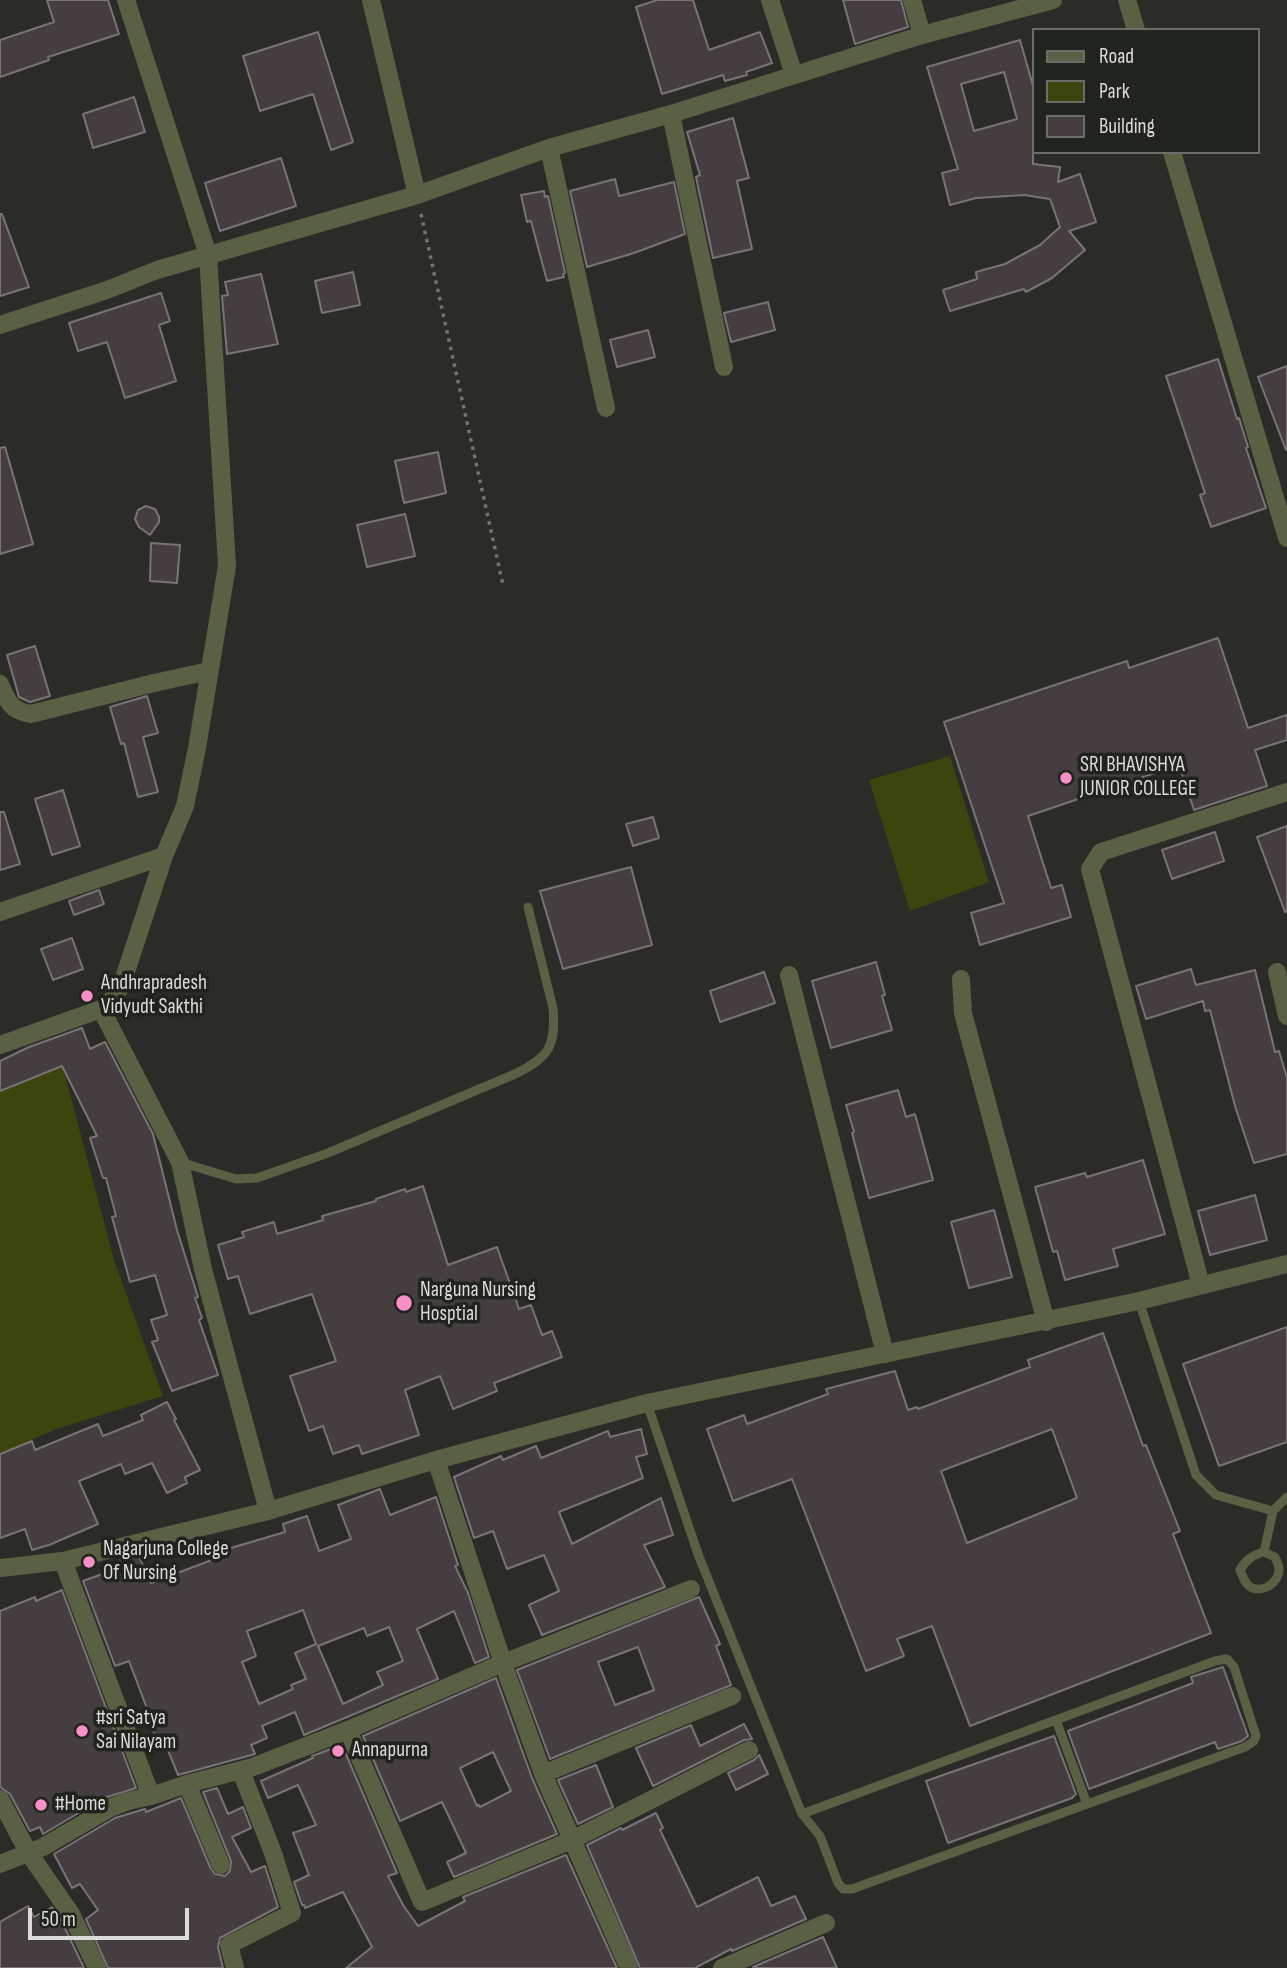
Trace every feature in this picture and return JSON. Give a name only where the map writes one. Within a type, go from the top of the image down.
[{"type":"street","points":[[0,1045],[100,1009],[116,997],[164,856],[185,806],[227,566],[208,255],[126,0]]},
{"type":"street","points":[[371,0],[417,195]]},
{"type":"street","points":[[770,0],[794,75]]},
{"type":"street","points":[[912,0],[922,36]]},
{"type":"street","points":[[0,324],[157,270],[417,195],[549,148],[671,114],[922,36],[1053,0]]},
{"type":"street","points":[[1127,0],[1135,28]]},
{"type":"street","points":[[671,114],[724,367]]},
{"type":"street","points":[[549,148],[606,408]]},
{"type":"street","points":[[1173,154],[1287,538]]},
{"type":"street","points":[[0,684],[7,703],[12,708],[31,714],[209,671]]},
{"type":"street","points":[[1201,1284],[1090,869],[1101,852],[1287,792]]},
{"type":"street","points":[[0,912],[164,856]]},
{"type":"street","points":[[1278,972],[1287,1016]]},
{"type":"street","points":[[789,975],[884,1354]]},
{"type":"street","points":[[961,979],[963,1013],[1046,1321]]},
{"type":"street","points":[[100,1009],[180,1162],[203,1269],[268,1511]]},
{"type":"street","points":[[0,1568],[63,1561],[268,1511],[436,1460],[647,1403],[1139,1301],[1287,1264]]},
{"type":"street","points":[[436,1460],[543,1774],[629,1968]]},
{"type":"street","points":[[63,1561],[151,1796]]},
{"type":"street","points":[[0,1864],[43,1847],[110,1808],[187,1784],[242,1771],[691,1589]]},
{"type":"street","points":[[543,1774],[732,1696]]},
{"type":"street","points":[[348,1730],[422,1902],[572,1840],[749,1750]]},
{"type":"street","points":[[235,1968],[229,1945],[292,1913],[242,1771]]},
{"type":"street","points":[[187,1784],[221,1865]]},
{"type":"street","points":[[0,1799],[27,1852],[71,1914],[97,1968]]},
{"type":"street","points":[[722,1968],[826,1923]]},
{"type":"lane","points":[[180,1162],[236,1179],[257,1178],[328,1153],[538,1062],[550,1046],[554,1021],[528,907]]},
{"type":"lane","points":[[1139,1301],[1196,1475],[1216,1495],[1273,1511]]},
{"type":"lane","points":[[647,1403],[698,1555],[802,1815],[820,1836],[838,1883],[843,1889],[852,1889],[1245,1747],[1254,1741],[1256,1736],[1234,1667],[1227,1659],[802,1815]]},
{"type":"lane","points":[[1264,1552],[1273,1511],[1287,1497]]},
{"type":"lane","points":[[1264,1552],[1275,1557],[1279,1569],[1275,1582],[1265,1588],[1253,1588],[1246,1583],[1240,1570],[1246,1560],[1264,1552]]},
{"type":"lane","points":[[1056,1720],[1087,1804]]},
{"type":"path","points":[[417,195],[503,584]]},
{"type":"green space","points":[[950,756],[989,882],[910,911],[869,780]]},
{"type":"green space","points":[[61,1060],[114,1260],[163,1396],[56,1429],[0,1454],[0,1088]]},
{"type":"building","points":[[47,0],[108,0],[119,34],[48,57],[49,60],[0,77],[0,40],[54,22]]},
{"type":"building","points":[[657,0],[693,0],[709,50],[760,32],[772,63],[746,72],[747,75],[725,81],[723,75],[662,94],[636,7]]},
{"type":"building","points":[[843,0],[901,0],[908,27],[855,44]]},
{"type":"building","points":[[318,32],[353,142],[331,150],[313,94],[260,111],[243,56]]},
{"type":"building","points":[[1020,40],[1032,82],[1033,164],[1060,167],[1058,182],[1080,174],[1096,222],[1069,231],[1085,250],[1052,278],[1026,292],[1024,289],[950,311],[943,290],[977,279],[976,272],[1005,264],[1040,245],[1060,227],[1050,199],[1024,195],[976,198],[950,205],[942,173],[958,169],[927,67]],"holes":[[[1004,72],[1017,119],[974,131],[961,84]]]},
{"type":"building","points":[[134,97],[145,132],[93,148],[83,114]]},
{"type":"building","points":[[733,118],[749,178],[737,181],[752,249],[713,258],[696,177],[700,175],[687,132]]},
{"type":"building","points":[[281,158],[296,206],[220,231],[205,183]]},
{"type":"building","points":[[615,179],[619,196],[674,182],[685,234],[587,267],[570,191]]},
{"type":"building","points":[[544,191],[545,197],[548,196],[565,273],[564,277],[547,281],[521,195]]},
{"type":"building","points":[[0,214],[29,287],[0,296]]},
{"type":"building","points":[[353,272],[360,305],[322,313],[315,281]]},
{"type":"building","points":[[261,274],[278,344],[227,354],[222,296],[228,295],[225,282]]},
{"type":"building","points":[[161,293],[170,321],[159,325],[176,381],[125,398],[107,342],[78,351],[69,323]]},
{"type":"building","points":[[768,302],[775,330],[731,342],[724,313]]},
{"type":"building","points":[[648,330],[655,357],[617,367],[610,340]]},
{"type":"building","points":[[1218,359],[1266,508],[1211,527],[1200,495],[1205,493],[1166,376]]},
{"type":"building","points":[[1287,366],[1287,449],[1286,450],[1258,377]]},
{"type":"building","points":[[5,447],[33,544],[0,554],[0,448]]},
{"type":"building","points":[[438,452],[446,493],[404,503],[395,461]]},
{"type":"building","points":[[146,506],[155,509],[159,517],[159,522],[150,535],[139,527],[135,519],[138,510]]},
{"type":"building","points":[[405,514],[415,556],[367,567],[357,525]]},
{"type":"building","points":[[151,543],[180,545],[177,583],[150,581]]},
{"type":"building","points":[[1218,638],[1248,728],[1287,715],[1287,740],[1255,750],[1267,786],[1194,810],[1179,765],[1028,816],[1051,888],[1062,885],[1071,917],[980,945],[971,913],[1004,903],[944,722],[1127,661],[1129,668]]},
{"type":"building","points":[[35,646],[50,696],[30,702],[19,697],[7,655]]},
{"type":"building","points":[[147,696],[158,733],[143,737],[158,792],[138,797],[124,743],[121,744],[110,707]]},
{"type":"building","points":[[63,790],[80,846],[52,855],[35,799]]},
{"type":"building","points":[[0,812],[4,812],[20,864],[0,870]]},
{"type":"building","points":[[653,817],[659,838],[633,846],[626,824]]},
{"type":"building","points":[[1287,826],[1287,911],[1285,912],[1257,837]]},
{"type":"building","points":[[1215,832],[1224,861],[1172,879],[1162,850]]},
{"type":"building","points":[[631,867],[652,945],[563,969],[540,891]]},
{"type":"building","points":[[99,890],[104,904],[74,915],[69,901]]},
{"type":"building","points":[[72,938],[83,969],[53,980],[41,949]]},
{"type":"building","points":[[876,962],[892,1030],[831,1048],[812,981]]},
{"type":"building","points":[[1191,969],[1196,985],[1255,970],[1275,1052],[1279,1051],[1287,1078],[1287,1154],[1254,1163],[1235,1106],[1210,1010],[1205,1011],[1203,1001],[1146,1019],[1136,986]]},
{"type":"building","points":[[764,972],[775,1003],[720,1022],[710,991]]},
{"type":"building","points":[[82,1028],[90,1049],[105,1042],[153,1134],[177,1230],[198,1297],[195,1298],[202,1318],[199,1320],[218,1375],[172,1391],[152,1342],[158,1340],[151,1320],[167,1315],[155,1275],[130,1282],[112,1217],[116,1216],[106,1178],[103,1178],[90,1138],[97,1136],[62,1066],[0,1091],[0,1061],[29,1047]]},
{"type":"building","points":[[898,1090],[906,1117],[915,1114],[933,1180],[869,1198],[846,1105]]},
{"type":"building","points":[[1143,1160],[1165,1234],[1113,1249],[1118,1266],[1065,1280],[1057,1251],[1053,1252],[1035,1187],[1085,1173],[1087,1177]]},
{"type":"building","points":[[423,1186],[448,1265],[497,1247],[519,1309],[531,1305],[542,1335],[552,1331],[562,1357],[494,1383],[497,1391],[453,1409],[440,1376],[405,1390],[419,1435],[362,1454],[359,1445],[333,1454],[323,1426],[309,1431],[290,1376],[336,1361],[312,1294],[250,1314],[238,1276],[228,1279],[218,1245],[244,1237],[242,1232],[274,1222],[277,1234],[323,1220],[322,1216],[376,1201],[405,1189],[406,1192]]},
{"type":"building","points":[[1255,1195],[1267,1240],[1210,1255],[1198,1211]]},
{"type":"building","points":[[994,1210],[1012,1277],[969,1288],[951,1222]]},
{"type":"building","points":[[1287,1327],[1287,1442],[1219,1466],[1183,1364]]},
{"type":"building","points":[[1103,1333],[1143,1446],[1146,1445],[1180,1531],[1173,1534],[1211,1633],[970,1726],[932,1626],[897,1639],[904,1656],[866,1671],[792,1479],[733,1501],[707,1429],[744,1415],[747,1424],[828,1394],[826,1389],[895,1371],[908,1410],[918,1409],[1030,1367],[1028,1360]],"holes":[[[1052,1429],[1077,1498],[967,1543],[941,1471]]]},
{"type":"building","points":[[167,1402],[200,1470],[185,1477],[187,1483],[167,1493],[152,1463],[125,1474],[121,1464],[79,1481],[98,1524],[32,1550],[25,1529],[0,1538],[0,1454],[32,1441],[35,1450],[98,1424],[103,1436],[143,1420],[141,1415]]},
{"type":"building","points":[[641,1429],[647,1454],[636,1457],[643,1478],[559,1512],[572,1544],[661,1498],[673,1535],[644,1545],[665,1587],[542,1635],[529,1605],[559,1591],[544,1555],[507,1569],[493,1531],[474,1538],[454,1477],[501,1456],[503,1460],[536,1446],[541,1458],[608,1431],[610,1437]]},
{"type":"building","points":[[380,1489],[390,1515],[436,1497],[458,1565],[455,1566],[468,1593],[489,1657],[475,1663],[454,1611],[417,1629],[438,1679],[304,1735],[295,1712],[262,1726],[267,1738],[251,1745],[255,1754],[178,1775],[163,1738],[157,1741],[129,1661],[115,1666],[83,1581],[124,1566],[120,1559],[138,1554],[151,1583],[225,1555],[224,1550],[285,1532],[283,1524],[307,1516],[319,1551],[351,1539],[338,1505]],"holes":[[[303,1610],[316,1644],[295,1653],[306,1679],[291,1685],[293,1689],[259,1704],[242,1662],[256,1656],[247,1631]],[[389,1627],[403,1661],[377,1672],[383,1685],[343,1704],[318,1646],[364,1628],[367,1636]]]},
{"type":"building","points":[[62,1590],[136,1788],[104,1798],[43,1834],[40,1827],[30,1831],[10,1794],[0,1787],[0,1611]]},
{"type":"building","points":[[699,1597],[720,1644],[716,1646],[731,1685],[550,1759],[517,1670]],"holes":[[[638,1647],[654,1690],[615,1705],[598,1662]]]},
{"type":"building","points":[[1223,1667],[1248,1736],[1242,1741],[1218,1749],[1215,1742],[1089,1789],[1068,1731],[1193,1683],[1191,1677]]},
{"type":"building","points":[[496,1678],[532,1778],[557,1834],[454,1877],[447,1862],[466,1853],[442,1802],[400,1821],[363,1736]],"holes":[[[493,1752],[511,1791],[480,1807],[477,1806],[460,1768]]]},
{"type":"building","points":[[744,1724],[752,1739],[744,1740],[653,1786],[636,1748],[691,1725],[700,1746]]},
{"type":"building","points":[[1054,1736],[1076,1794],[1072,1798],[948,1843],[926,1781]]},
{"type":"building","points":[[342,1745],[397,1873],[388,1876],[418,1926],[465,1901],[463,1897],[566,1855],[617,1968],[346,1968],[372,1947],[343,1892],[305,1908],[302,1905],[294,1882],[309,1875],[293,1833],[316,1825],[298,1785],[268,1798],[261,1781],[313,1758],[312,1756]]},
{"type":"building","points":[[759,1755],[768,1774],[736,1790],[728,1773]]},
{"type":"building","points":[[596,1765],[613,1807],[578,1824],[558,1780]]},
{"type":"building","points":[[217,1788],[228,1814],[243,1807],[251,1828],[232,1837],[251,1872],[265,1866],[278,1907],[220,1938],[218,1947],[223,1968],[108,1968],[86,1919],[98,1910],[80,1884],[72,1888],[54,1854],[115,1818],[145,1809],[146,1812],[181,1798],[211,1869],[215,1874],[225,1876],[230,1871],[231,1861],[203,1792]]},
{"type":"building","points":[[656,1813],[663,1828],[660,1830],[697,1907],[758,1877],[771,1906],[795,1896],[806,1919],[732,1951],[731,1949],[695,1968],[640,1968],[587,1845]]},
{"type":"building","points":[[28,1906],[34,1917],[52,1907],[84,1968],[0,1968],[0,1922]]},
{"type":"building","points":[[823,1937],[837,1968],[753,1967]]},
{"type":"place","name":"SRI BHAVISHYA JUNIOR COLLEGE","points":[[1066,778]]},
{"type":"place","name":"Andhrapradesh Vidyudt Sakthi","points":[[87,996]]},
{"type":"place","name":"Narguna Nursing Hosptial","points":[[404,1303]]},
{"type":"place","name":"Nagarjuna College Of Nursing","points":[[89,1562]]},
{"type":"place","name":"#sri Satya Sai Nilayam","points":[[82,1731]]},
{"type":"place","name":"Annapurna","points":[[338,1751]]},
{"type":"place","name":"#Home","points":[[41,1805]]}]
